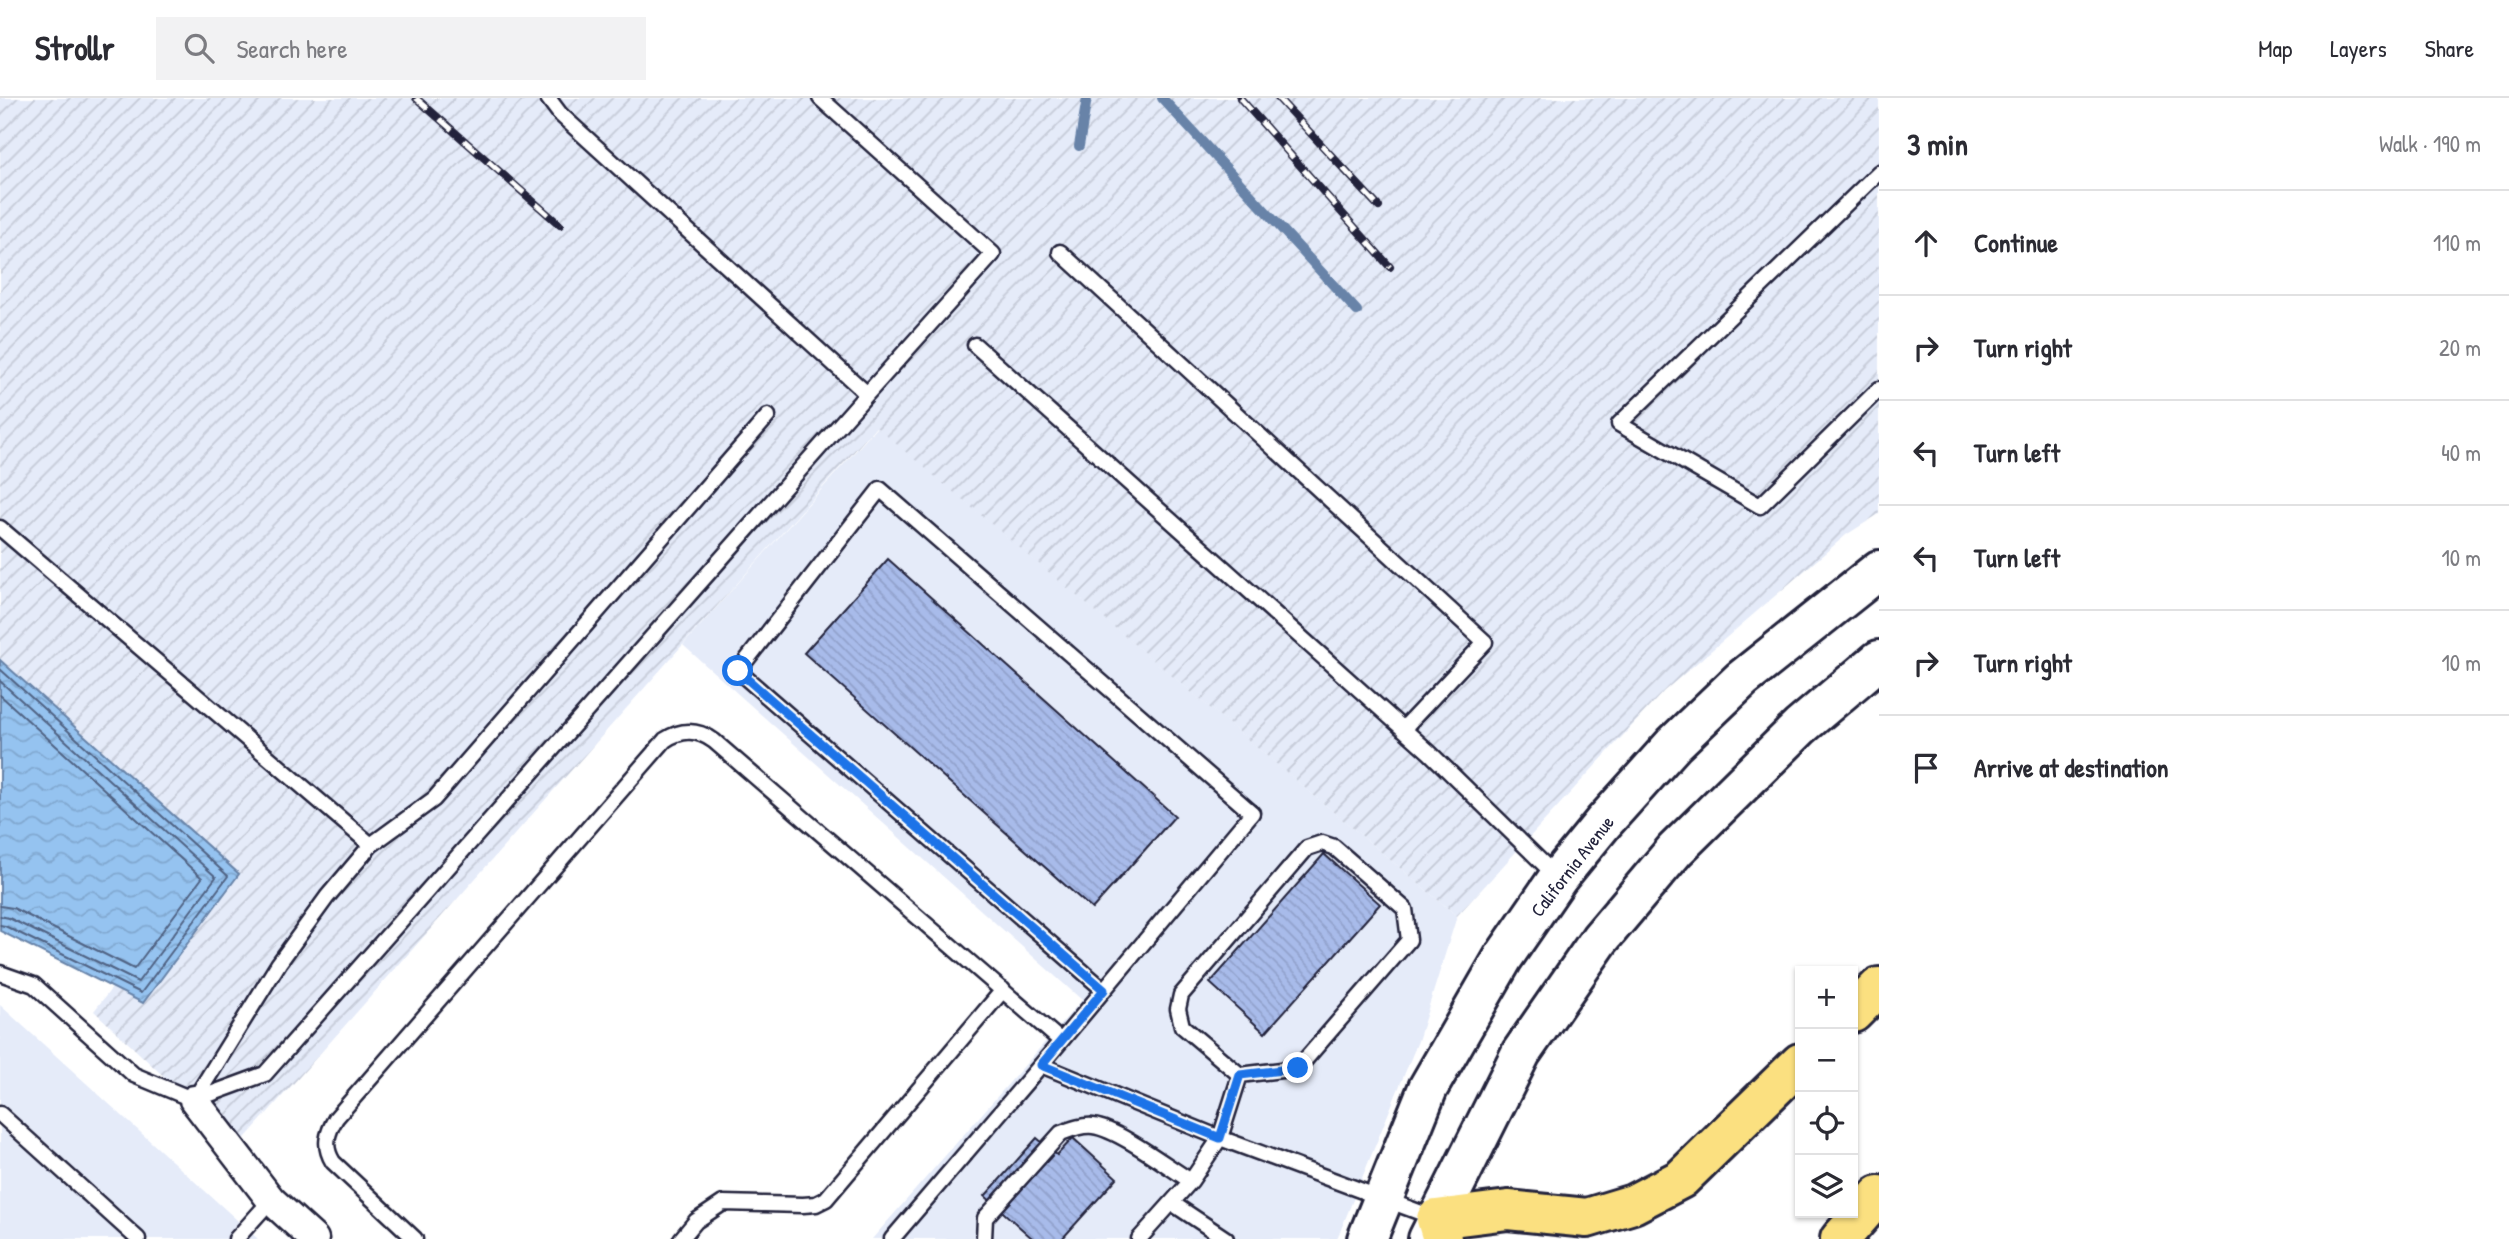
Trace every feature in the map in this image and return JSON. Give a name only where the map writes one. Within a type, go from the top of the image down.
[{"type":"highway","points":[[1858,1008],[1879,987]]},
{"type":"highway","points":[[1436,1232],[1508,1210],[1587,1218],[1633,1204],[1681,1179],[1795,1068]]},
{"type":"highway","points":[[1840,1239],[1879,1195]]},
{"type":"main road","name":"California Avenue","points":[[1367,1239],[1428,1088],[1503,958],[1559,878],[1603,823],[1674,744],[1742,679],[1879,570]]},
{"type":"main road","points":[[1436,1232],[1521,1053],[1600,939],[1675,850],[1800,727],[1879,660]]},
{"type":"street","points":[[194,1100],[271,1200],[314,1239]]},
{"type":"lane","points":[[548,98],[560,114],[867,394]]},
{"type":"lane","points":[[0,973],[34,985],[134,1075],[194,1100],[265,1074],[993,254],[820,98]]},
{"type":"lane","points":[[1879,172],[1619,424],[1760,506],[1879,389]]},
{"type":"lane","points":[[1060,253],[1485,642],[1404,729]]},
{"type":"lane","points":[[975,345],[1404,729],[1559,878]]},
{"type":"lane","points":[[194,1100],[279,963],[327,897],[371,845],[434,799],[768,416]]},
{"type":"lane","points":[[892,1239],[1041,1065],[1104,990],[1252,813],[880,489],[738,671],[1104,990]]},
{"type":"lane","points":[[0,528],[371,845]]},
{"type":"lane","points":[[415,1239],[333,1162],[327,1152],[329,1129],[665,740],[675,734],[695,732],[714,741],[1061,1041]]},
{"type":"lane","points":[[1322,843],[1334,847],[1405,909],[1409,940],[1298,1068],[1240,1075],[1182,1026],[1178,1009],[1181,995],[1307,848],[1322,843]]},
{"type":"lane","points":[[681,1239],[696,1221],[723,1203],[803,1205],[816,1204],[825,1199],[1003,990]]},
{"type":"lane","points":[[1041,1065],[1220,1138],[1382,1199],[1436,1232]]},
{"type":"lane","points":[[1139,1239],[1191,1181],[1220,1138],[1240,1075]]},
{"type":"lane","points":[[0,1114],[138,1239]]},
{"type":"lane","points":[[984,1239],[985,1218],[1061,1133],[1077,1126],[1096,1126],[1114,1133],[1191,1181]]},
{"type":"lane","points":[[236,1239],[271,1200]]},
{"type":"lane","points":[[1172,1203],[1226,1239]]},
{"type":"shaded area","points":[[0,98],[1879,98],[1879,514],[1846,535],[1664,691],[1457,916],[876,427],[238,1146],[94,1011],[199,876],[0,688]]},
{"type":"shaded area","points":[[877,427],[1457,916],[1418,1041],[1337,1239],[872,1239],[1082,1000],[683,645]]},
{"type":"shaded area","points":[[0,1005],[258,1239],[0,1239]]},
{"type":"water","points":[[0,660],[239,874],[143,1003],[0,931]]},
{"type":"building","points":[[888,559],[1175,816],[1092,909],[804,653]]},
{"type":"building","points":[[1324,854],[1380,904],[1265,1033],[1210,983]]},
{"type":"building","points":[[1037,1138],[1057,1155],[1073,1138],[1117,1178],[1062,1239],[1033,1239],[985,1196]]},
{"type":"waterway","points":[[1079,146],[1087,98]]},
{"type":"waterway","points":[[1162,98],[1357,311]]},
{"type":"railway","points":[[416,98],[560,225]]},
{"type":"railway","points":[[1240,98],[1390,267]]},
{"type":"railway","points":[[1278,98],[1379,207]]},
{"type":"route","points":[[738,671],[1104,990],[1041,1065],[1220,1138],[1240,1075],[1298,1068]]}]
